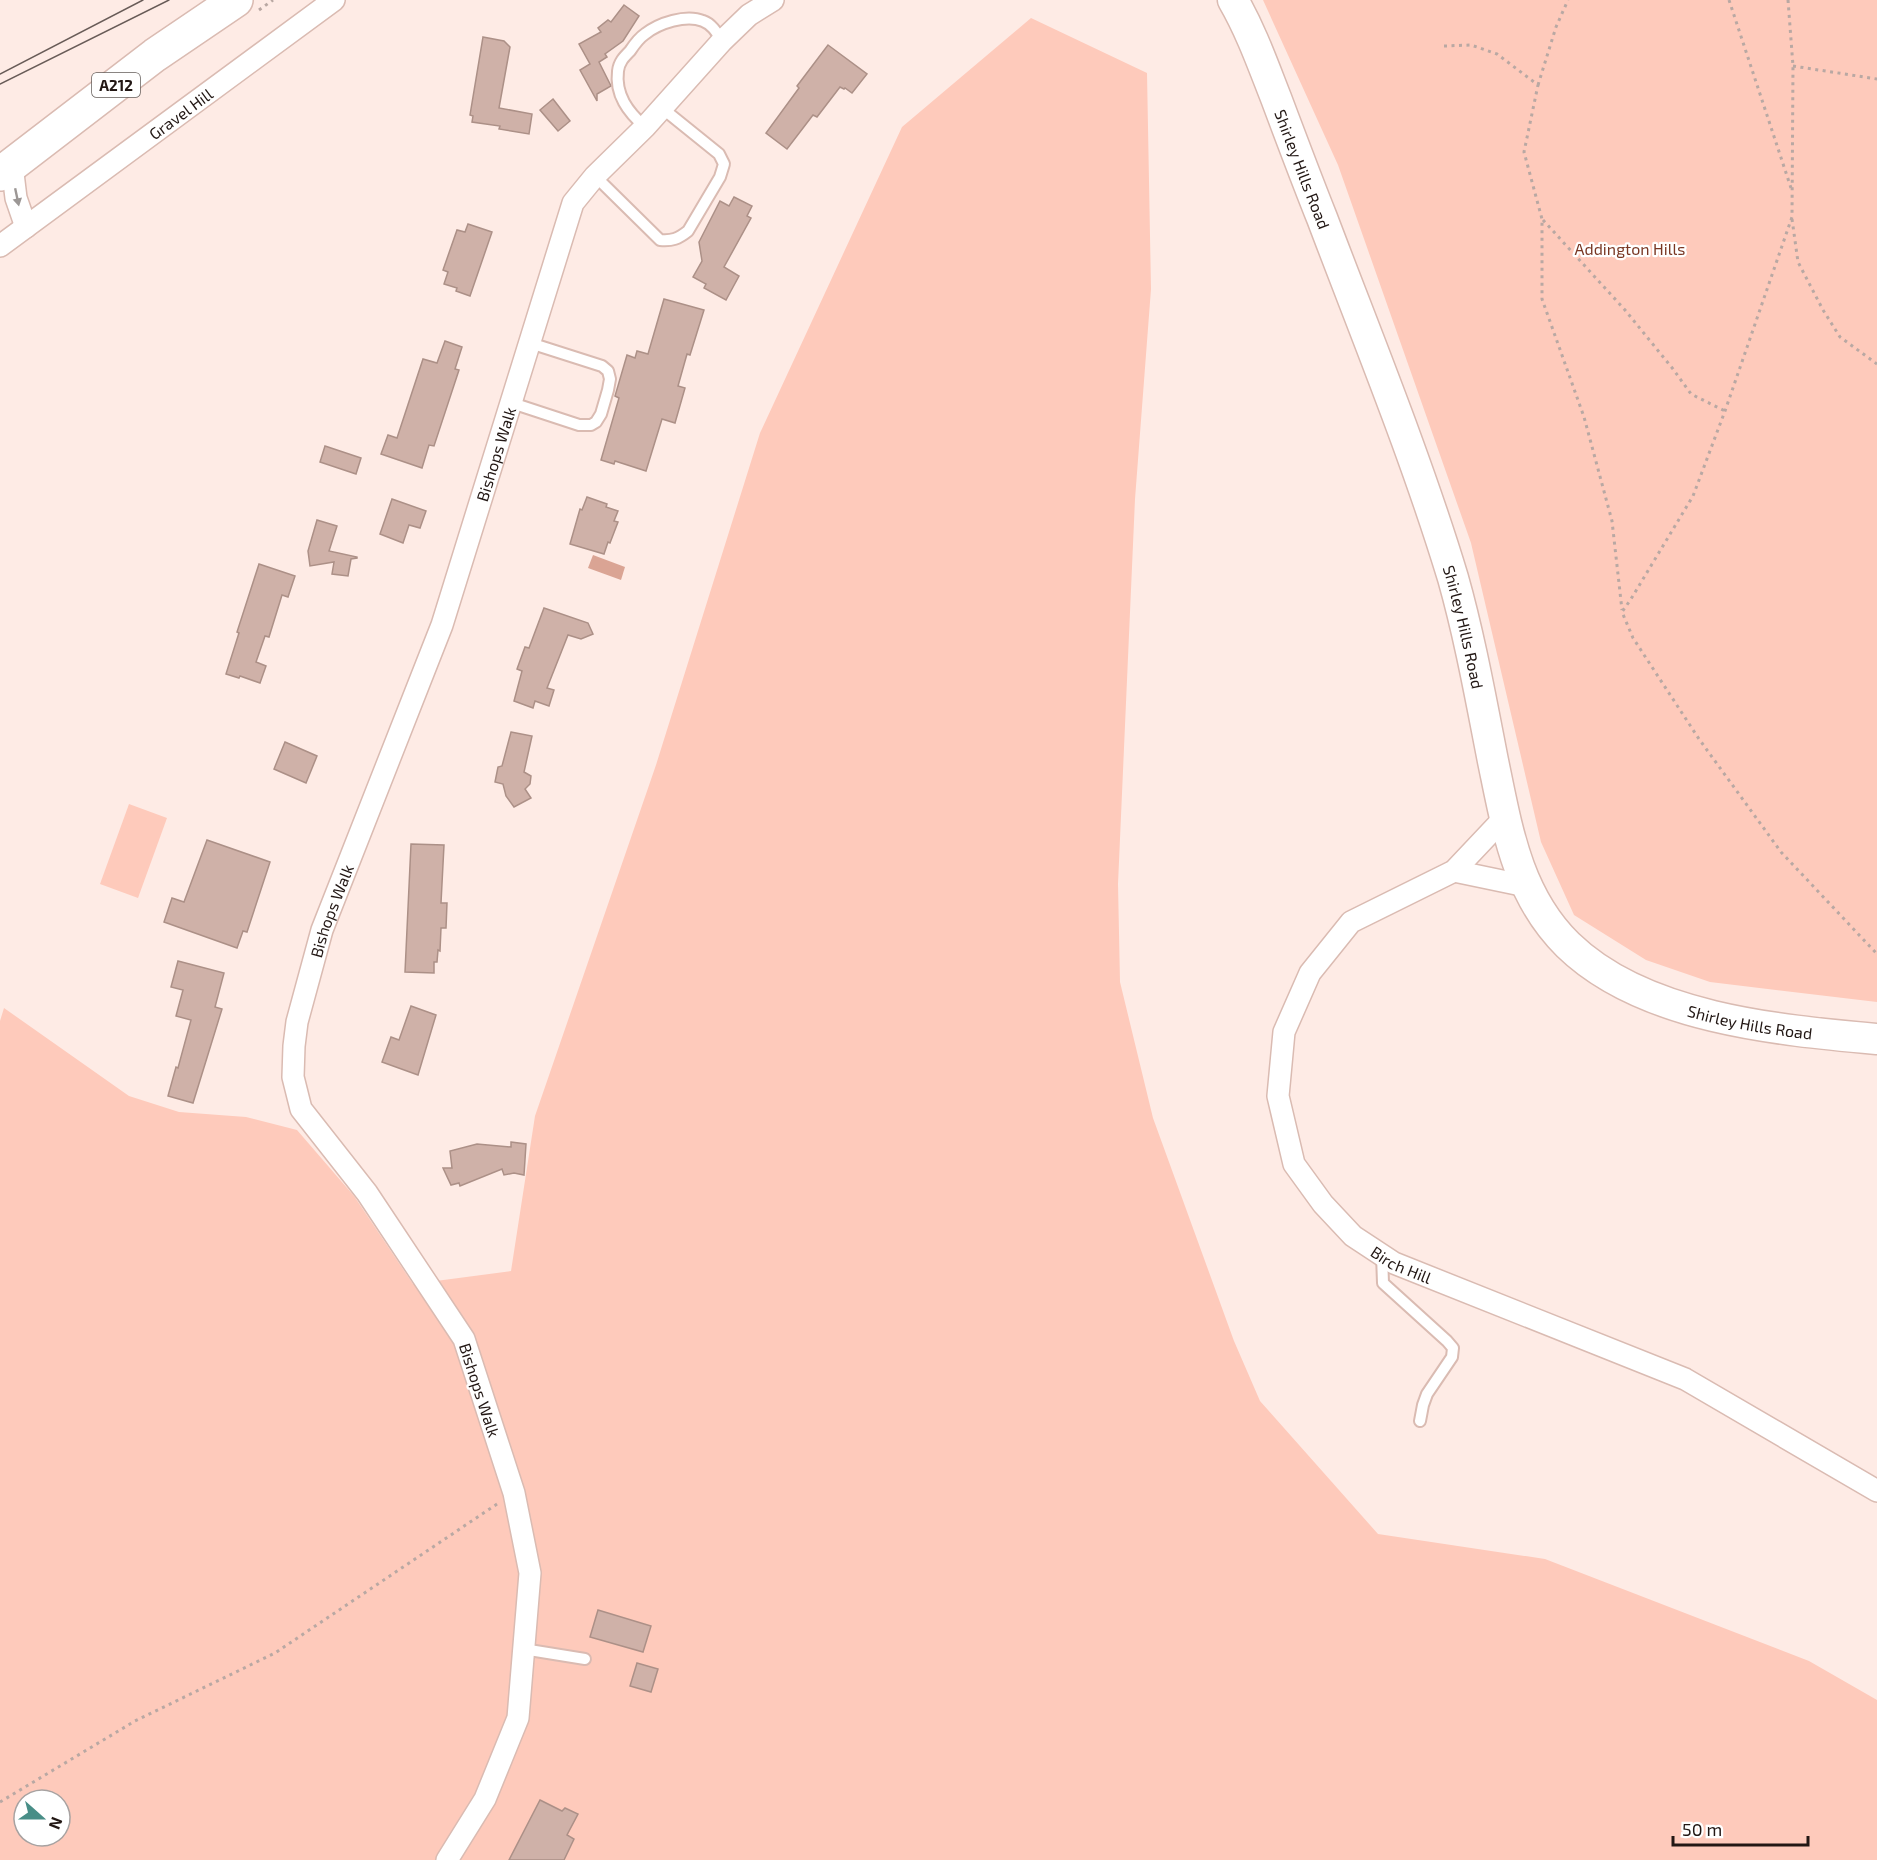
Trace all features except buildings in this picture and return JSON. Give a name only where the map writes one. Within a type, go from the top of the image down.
[{"type":"main road","name":"A212","points":[[6,170],[155,55],[236,0]]},
{"type":"street","name":"Gravel Hill","points":[[0,246],[334,0]]},
{"type":"street","name":"Bishops Walk","points":[[447,1860],[485,1799],[518,1718],[530,1573],[514,1493],[464,1339],[367,1193],[300,1109],[293,1077],[297,1022],[322,930],[442,625],[573,203],[595,176],[645,127],[722,41],[749,15],[773,0]]},
{"type":"street","name":"Shirley Hills Road","points":[[1233,0],[1255,45],[1332,246],[1400,426],[1452,577],[1465,624],[1516,863],[1542,916],[1568,945],[1600,970],[1645,994],[1720,1017],[1818,1033],[1877,1039]]},
{"type":"street","points":[[6,170],[26,227]]},
{"type":"street","name":"Birch Hill","points":[[1505,817],[1454,871],[1351,922],[1310,973],[1284,1032],[1278,1096],[1294,1164],[1323,1204],[1353,1236],[1394,1263],[1685,1379],[1877,1491]]},
{"type":"street","points":[[1454,871],[1526,886]]},
{"type":"lane","points":[[645,127],[629,113],[620,92],[618,80],[621,61],[636,44],[645,34],[658,26],[691,18],[709,24],[722,41]]},
{"type":"lane","points":[[595,176],[660,240],[671,241],[688,231],[720,177],[724,164],[719,154],[662,108]]},
{"type":"lane","points":[[512,403],[579,424],[591,425],[601,414],[609,390],[608,371],[602,366],[530,343]]},
{"type":"lane","points":[[1382,1255],[1383,1283],[1453,1348],[1452,1357],[1427,1394],[1420,1421]]},
{"type":"lane","points":[[524,1649],[585,1659]]},
{"type":"path","points":[[1568,0],[1556,27],[1538,85],[1524,152],[1542,219],[1542,298],[1584,417],[1612,521],[1622,612],[1633,639],[1699,739],[1781,852],[1877,954]]},
{"type":"path","points":[[1728,0],[1791,189]]},
{"type":"path","points":[[1788,0],[1793,66],[1792,217],[1798,262],[1822,310],[1840,338],[1877,364]]},
{"type":"path","points":[[1443,46],[1471,45],[1497,54],[1538,85]]},
{"type":"path","points":[[1793,66],[1877,78]]},
{"type":"path","points":[[1622,612],[1693,496],[1792,217]]},
{"type":"path","points":[[1542,219],[1625,310],[1691,394],[1725,411]]},
{"type":"path","points":[[0,1802],[135,1721],[276,1653],[514,1493]]},
{"type":"green space","name":"Addington Hills","points":[[1263,0],[1877,0],[1877,1002],[1710,982],[1646,960],[1574,915],[1541,842],[1471,543],[1338,165]]},
{"type":"green space","points":[[1031,18],[1147,73],[1151,289],[1135,499],[1118,884],[1120,982],[1153,1118],[1234,1341],[1260,1401],[1378,1534],[1545,1559],[1809,1661],[1877,1700],[1877,1860],[0,1860],[0,1021],[4,1008],[129,1096],[179,1112],[246,1117],[297,1130],[354,1196],[413,1284],[511,1271],[535,1116],[656,765],[760,433],[902,127]]},
{"type":"green space","points":[[129,804],[167,818],[138,898],[100,884]]},
{"type":"shaded area","points":[[593,555],[625,567],[621,580],[588,568]]},
{"type":"tram line","points":[[0,74],[143,0]]},
{"type":"tram line","points":[[0,84],[169,0]]}]
